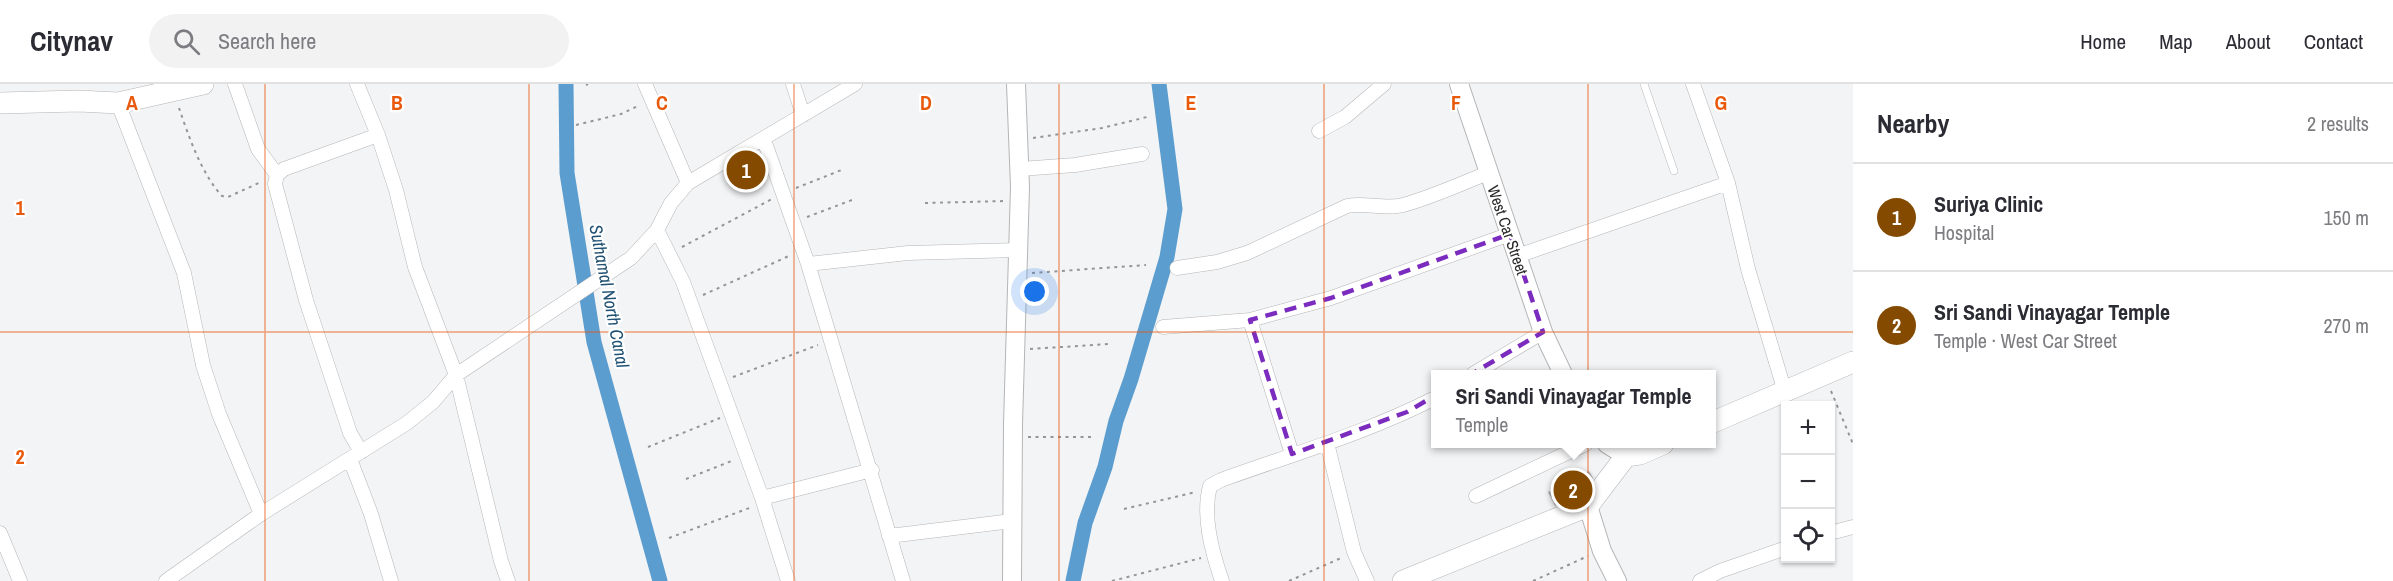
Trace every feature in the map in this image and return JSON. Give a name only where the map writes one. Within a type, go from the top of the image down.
[{"type":"main road","points":[[0,103],[79,101],[118,103],[203,84]]},
{"type":"main road","points":[[1716,421],[1853,362]]},
{"type":"main road","points":[[1403,581],[1588,506],[1626,456],[1640,454],[1654,448]]},
{"type":"street","points":[[235,84],[258,148],[278,175]]},
{"type":"street","points":[[357,84],[378,135],[396,189],[415,267],[456,375],[501,561],[508,581]]},
{"type":"street","points":[[645,84],[688,183]]},
{"type":"street","points":[[794,84],[803,115]]},
{"type":"street","points":[[166,581],[185,575],[261,514],[407,423],[433,402],[456,375],[631,258],[657,230],[671,203],[688,183],[855,84]]},
{"type":"street","points":[[1012,581],[1013,436],[1020,201],[1016,84]]},
{"type":"street","points":[[1319,131],[1345,117],[1384,84]]},
{"type":"street","name":"West Car Street","points":[[1459,84],[1543,332],[1561,370]]},
{"type":"street","points":[[1693,84],[1728,183],[1748,269],[1785,392]]},
{"type":"street","points":[[118,103],[184,273],[202,364],[219,414],[261,514]]},
{"type":"street","points":[[378,135],[292,165],[278,175],[275,184],[306,300],[350,433],[391,581]]},
{"type":"street","points":[[764,140],[808,264],[872,470],[903,581]]},
{"type":"street","points":[[1020,169],[1076,165],[1142,154]]},
{"type":"street","points":[[1177,268],[1217,262],[1247,253],[1347,206],[1383,208],[1403,205],[1488,173]]},
{"type":"street","points":[[1517,256],[1728,183]]},
{"type":"street","points":[[657,230],[690,301],[763,501],[788,581]]},
{"type":"street","points":[[1163,327],[1250,320],[1331,298],[1510,234]]},
{"type":"street","points":[[808,264],[908,253],[1018,250]]},
{"type":"street","points":[[1250,320],[1292,454]]},
{"type":"street","points":[[1481,370],[1543,332]]},
{"type":"street","points":[[1222,581],[1213,554],[1207,500],[1210,486],[1292,454],[1349,436],[1431,400]]},
{"type":"street","points":[[1327,443],[1354,552],[1368,581]]},
{"type":"street","points":[[1476,496],[1578,448]]},
{"type":"street","points":[[1613,448],[1626,456]]},
{"type":"street","points":[[763,501],[872,470]]},
{"type":"street","points":[[1588,506],[1602,551],[1617,581]]},
{"type":"street","points":[[889,536],[1012,520]]},
{"type":"street","points":[[1835,532],[1853,527]]},
{"type":"street","points":[[0,533],[20,581]]},
{"type":"street","points":[[1700,581],[1720,571],[1781,549]]},
{"type":"lane","points":[[1644,84],[1674,171]]},
{"type":"path","points":[[173,91],[189,136],[209,179],[222,196],[228,197],[278,175]]},
{"type":"path","points":[[576,125],[621,114],[651,100]]},
{"type":"path","points":[[1019,141],[1102,128],[1147,117]]},
{"type":"path","points":[[669,254],[782,194],[844,169]]},
{"type":"path","points":[[793,222],[852,200]]},
{"type":"path","points":[[925,203],[1020,201]]},
{"type":"path","points":[[690,301],[803,250]]},
{"type":"path","points":[[1017,274],[1146,265]]},
{"type":"path","points":[[720,382],[831,340]]},
{"type":"path","points":[[1015,350],[1109,344]]},
{"type":"path","points":[[1824,375],[1853,444]]},
{"type":"path","points":[[648,447],[731,414]]},
{"type":"path","points":[[1013,436],[1095,437]]},
{"type":"path","points":[[686,479],[745,456]]},
{"type":"path","points":[[1124,509],[1187,495],[1210,486]]},
{"type":"path","points":[[669,538],[763,501]]},
{"type":"path","points":[[1533,581],[1602,551]]},
{"type":"path","points":[[1289,581],[1354,552]]},
{"type":"path","points":[[1112,581],[1213,554]]},
{"type":"highlighted area","points":[[1510,234],[1543,332],[1407,412],[1292,454],[1250,320],[1331,298]]},
{"type":"building","points":[[759,152],[767,177],[741,189],[731,168]]},
{"type":"building","points":[[1589,471],[1593,478],[1580,495],[1555,506],[1548,492]]},
{"type":"waterway","name":"Suthamal North Canal","points":[[566,84],[567,173],[594,342],[660,581]]},
{"type":"waterway","points":[[1073,581],[1085,523],[1105,467],[1116,421],[1131,379],[1167,257],[1175,209],[1159,84]]},
{"type":"place","name":"Suriya Clinic","points":[[746,170]]},
{"type":"place","name":"Sri Sandi Vinayagar Temple","points":[[1573,490]]}]
